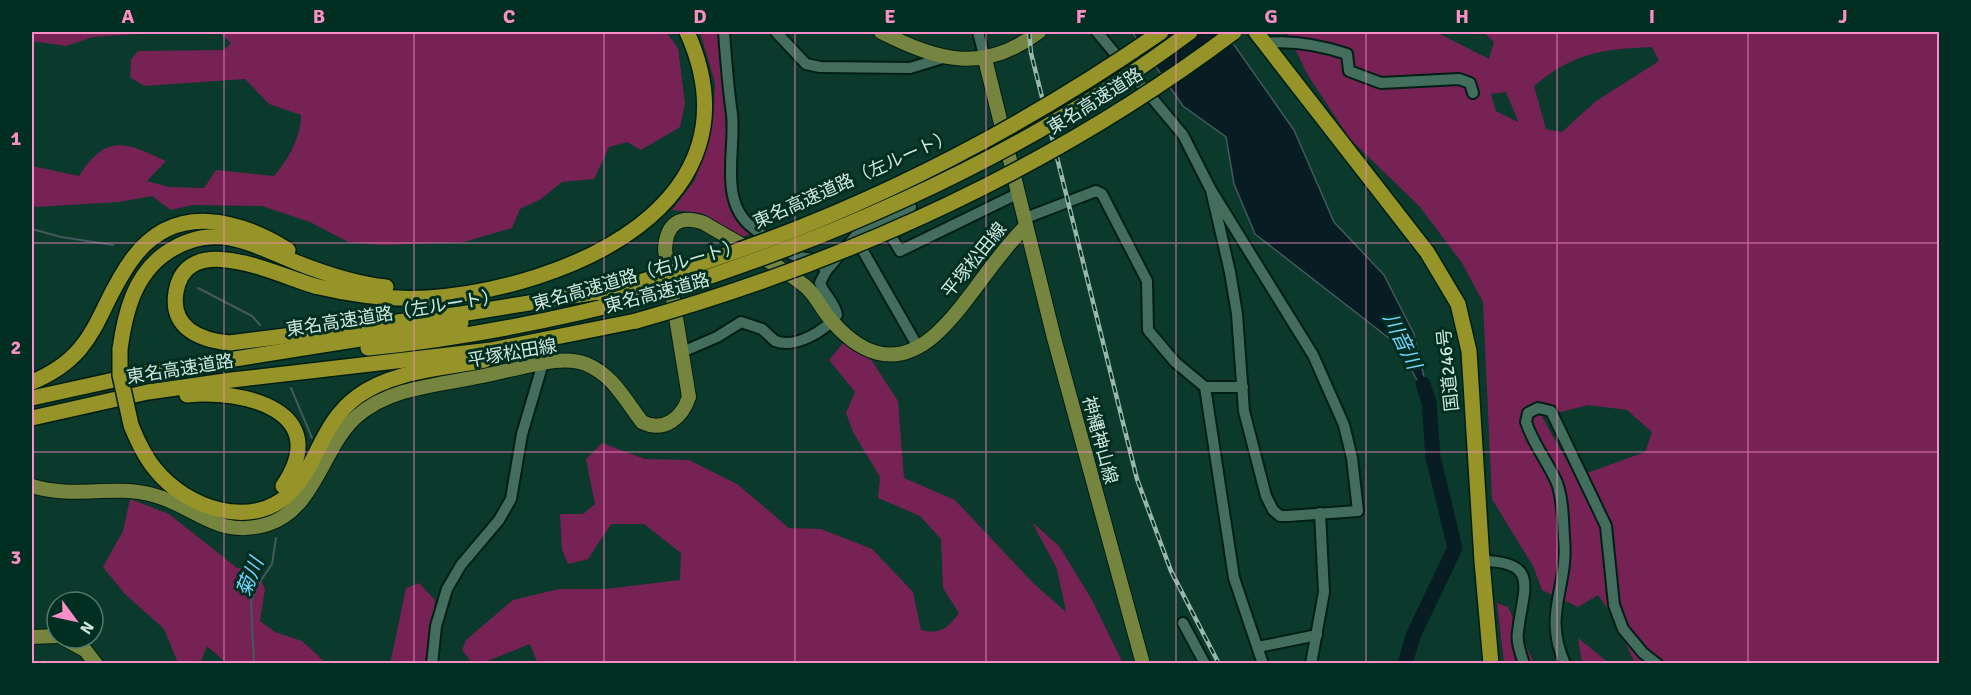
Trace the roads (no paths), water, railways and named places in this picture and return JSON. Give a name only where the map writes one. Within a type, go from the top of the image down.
[{"type":"highway","points":[[598,330],[525,351],[417,373],[379,384],[343,409],[329,425],[291,491],[275,504],[258,511],[232,512],[207,506],[183,494],[155,468],[135,424],[125,349],[129,304],[141,279],[162,256],[190,240],[225,236],[243,240],[337,276],[400,289],[462,284],[543,263],[600,240],[628,223],[654,202],[675,173],[689,138],[693,119],[693,75],[677,32]]},
{"type":"highway","points":[[610,290],[461,314],[229,343],[203,339],[192,333],[183,326],[175,310],[175,293],[183,276],[193,266],[220,259],[251,264],[316,286],[357,293],[426,298],[503,285],[578,261],[634,231],[662,208],[684,178],[698,142],[704,96],[699,62],[687,32]]},
{"type":"highway","name":"東名高速道路（左ルート）","points":[[146,373],[425,330],[536,309],[610,290],[656,286],[717,258],[818,220],[933,167],[1023,119],[1161,32]]},
{"type":"highway","name":"東名高速道路（右ルート）","points":[[146,373],[471,336],[537,324],[815,238],[962,171],[1100,93],[1191,32]]},
{"type":"highway","name":"東名高速道路","points":[[32,419],[148,392],[243,378],[446,356],[598,330],[636,321],[792,272],[973,193],[1113,115],[1234,32]]},
{"type":"highway","name":"国道246号","points":[[1261,37],[1427,252],[1458,304],[1469,351],[1482,561],[1491,663]]},
{"type":"highway","points":[[32,382],[53,371],[82,347],[97,327],[133,258],[147,242],[168,230],[207,221],[238,225],[266,237],[337,276]]},
{"type":"highway","points":[[125,349],[149,284],[167,263],[194,249],[224,246],[241,249],[306,277],[357,293]]},
{"type":"highway","name":"東名高速道路","points":[[32,398],[146,373]]},
{"type":"highway","points":[[32,419],[176,397],[217,393],[237,395],[261,402],[283,414],[293,428],[297,444],[297,460],[283,486],[270,497],[255,503],[233,503],[210,498],[187,486],[171,473],[135,424]]},
{"type":"main road","points":[[881,32],[946,57],[962,60],[985,59],[1014,47],[1039,32]]},
{"type":"main road","name":"平塚松田線","points":[[32,486],[53,492],[127,490],[154,495],[208,522],[226,527],[248,529],[270,523],[303,498],[342,432],[357,416],[378,402],[403,393],[543,363],[572,361],[602,372],[616,386],[642,422],[660,426],[678,417],[685,410],[689,397],[665,250],[666,237],[671,226],[691,218],[704,223],[807,287],[843,332],[873,352],[885,356],[898,355],[918,347],[940,329],[1024,223],[985,59]]},
{"type":"main road","name":"神縄神山線","points":[[1024,223],[1143,663]]},
{"type":"main road","points":[[85,650],[96,663]]},
{"type":"street","points":[[724,32],[727,92],[732,116],[731,183],[735,203],[750,226],[791,254],[814,258],[826,271]]},
{"type":"street","points":[[776,32],[806,64],[820,67],[910,68],[946,57]]},
{"type":"street","points":[[978,32],[985,59]]},
{"type":"street","points":[[1097,32],[1183,135],[1211,190],[1313,355],[1344,425],[1352,458],[1358,511],[1280,516],[1273,510],[1266,496],[1244,411],[1237,314],[1211,190]]},
{"type":"street","points":[[1261,37],[1337,50],[1347,54],[1349,70],[1381,83],[1459,78],[1470,83],[1473,93]]},
{"type":"street","points":[[1024,223],[1096,191],[1102,194],[1147,281],[1148,330],[1175,362],[1205,387],[1243,387]]},
{"type":"street","points":[[882,221],[900,251],[1017,194]]},
{"type":"street","points":[[682,352],[717,337],[741,322],[762,329],[781,344],[793,343],[828,327],[837,315],[836,307],[823,291],[820,283],[826,271],[860,231],[912,207]]},
{"type":"street","points":[[855,237],[918,347]]},
{"type":"street","points":[[432,663],[436,626],[447,589],[461,565],[499,520],[511,499],[522,435],[543,363]]},
{"type":"street","points":[[1205,387],[1234,578],[1263,663]]},
{"type":"street","points":[[1565,663],[1555,640],[1554,623],[1564,557],[1558,486],[1526,422],[1528,413],[1538,408],[1551,411],[1606,526],[1614,605],[1623,629],[1643,653],[1656,663]]},
{"type":"street","points":[[1311,663],[1324,592],[1320,513]]},
{"type":"street","points":[[1482,561],[1504,561],[1518,570],[1522,578],[1525,596],[1517,633],[1524,663]]},
{"type":"street","points":[[1183,623],[1205,663]]},
{"type":"street","points":[[1258,647],[1317,635]]},
{"type":"water","points":[[1132,32],[1225,32],[1294,130],[1334,222],[1384,275],[1414,334],[1431,407],[1399,346],[1255,234],[1234,184],[1226,137],[1183,106]]},
{"type":"waterway","name":"菊川","points":[[32,229],[61,237],[113,245]]},
{"type":"waterway","name":"菊川","points":[[198,288],[252,316],[260,325]]},
{"type":"waterway","name":"川音川","points":[[1405,664],[1413,636],[1455,548],[1433,457],[1429,402],[1423,384]]},
{"type":"waterway","name":"菊川","points":[[291,388],[312,438]]},
{"type":"waterway","name":"菊川","points":[[254,664],[251,603],[256,588],[272,564],[276,538]]},
{"type":"railway","points":[[1029,32],[1031,53],[1137,479],[1171,571],[1219,664]]}]
